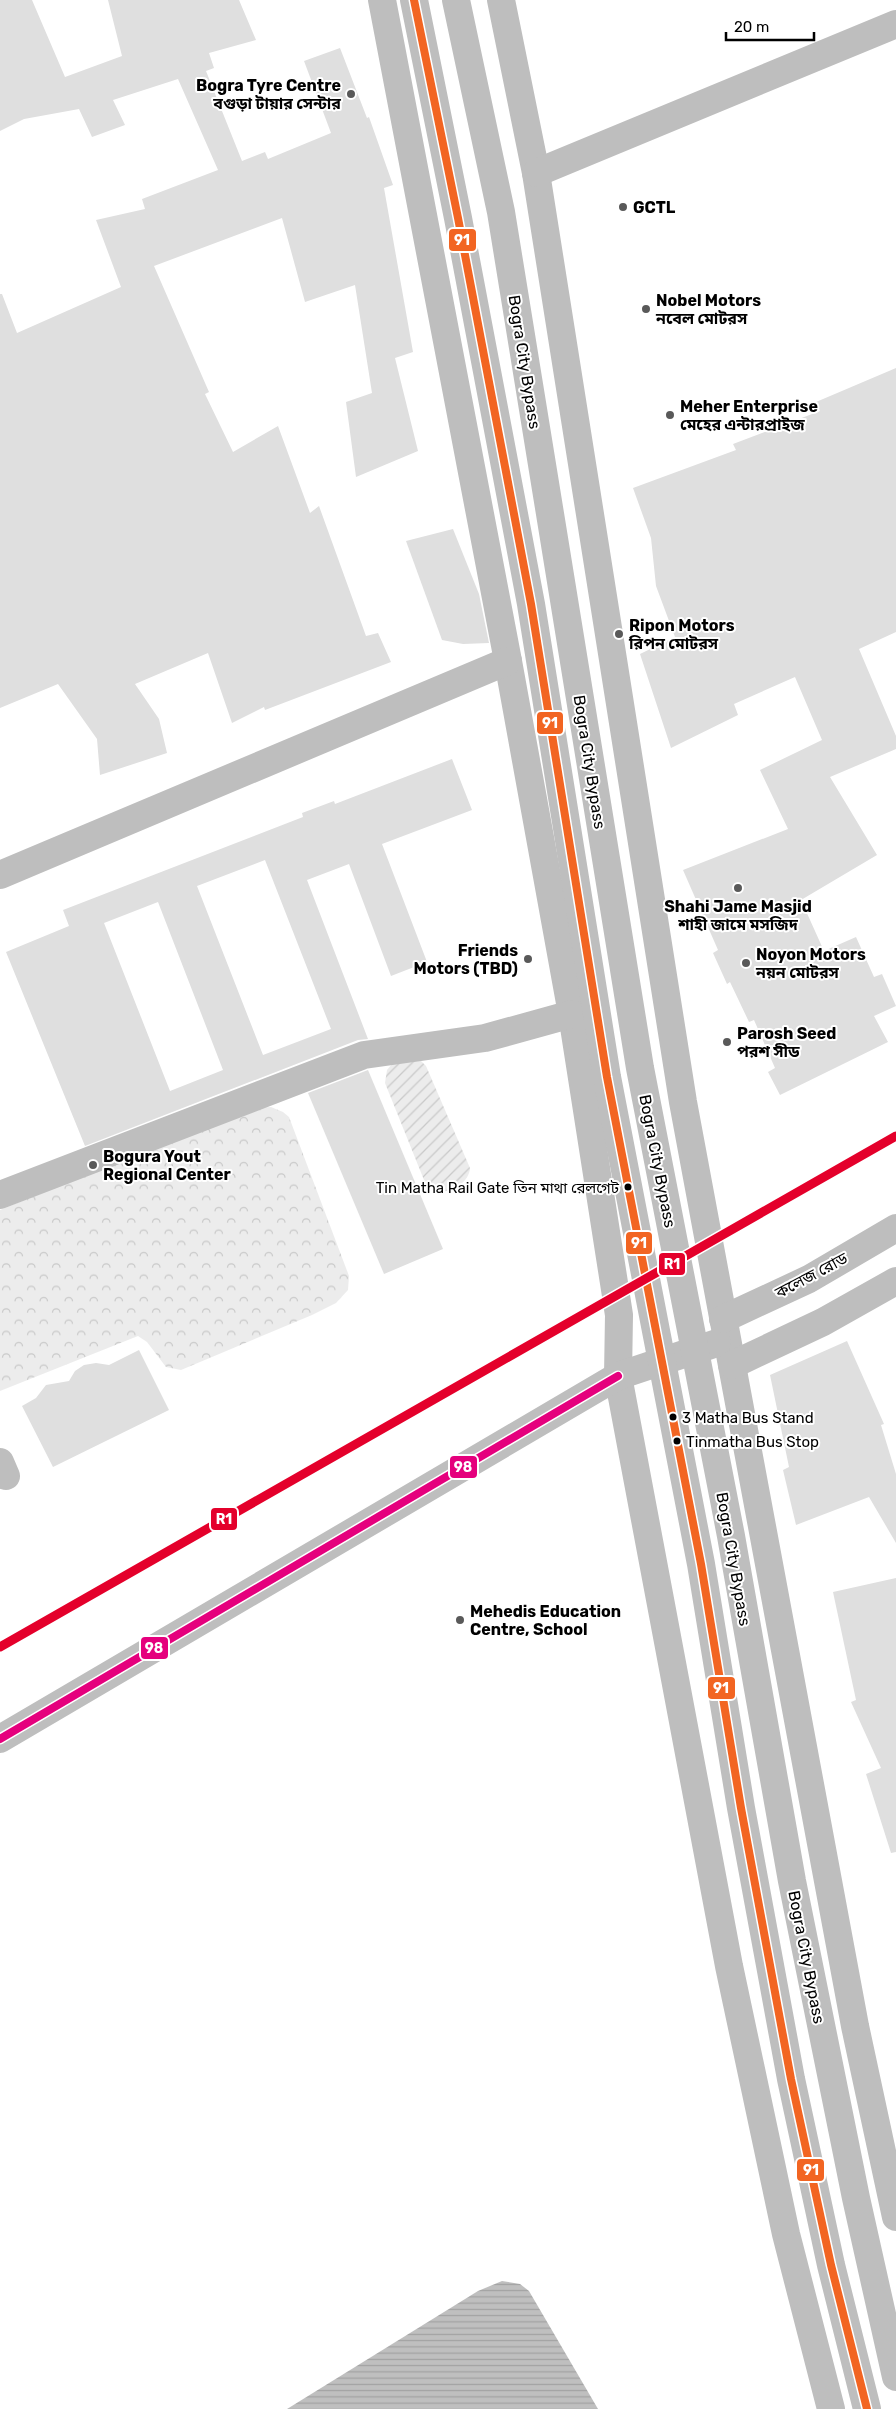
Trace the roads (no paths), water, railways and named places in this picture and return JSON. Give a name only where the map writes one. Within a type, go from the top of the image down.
[{"type":"main road","points":[[382,0],[508,661],[572,1014],[619,1316],[618,1376],[729,1966],[786,2234],[831,2409]]},
{"type":"main road","name":"Bogra City Bypass","points":[[414,0],[458,218],[531,604],[607,1077],[701,1564],[741,1808],[791,2080],[832,2265],[867,2409]]},
{"type":"main road","name":"Bogra City Bypass","points":[[456,0],[501,212],[640,1068],[731,1536],[792,1881],[856,2198],[896,2377]]},
{"type":"main road","points":[[501,0],[536,173],[683,1102],[856,2026],[896,2217]]},
{"type":"main road","points":[[536,173],[896,24]]},
{"type":"main road","points":[[0,874],[508,661]]},
{"type":"main road","points":[[0,1195],[364,1054],[485,1038],[572,1014]]},
{"type":"main road","name":"কলেজ রোড","points":[[727,1341],[809,1279],[896,1228]]},
{"type":"main road","points":[[0,1739],[618,1376],[727,1341],[822,1322],[896,1281]]},
{"type":"place","name":"Bogra Tyre Centre বগুড়া টায়ার সেন্টার","points":[[351,94]]},
{"type":"place","name":"GCTL","points":[[623,207]]},
{"type":"place","name":"Nobel Motors নবেল মোটরস","points":[[646,309]]},
{"type":"place","name":"Meher Enterprise মেহের এন্টারপ্রাইজ","points":[[670,415]]},
{"type":"place","name":"Ripon Motors রিপন মোটরস","points":[[619,634]]},
{"type":"place","name":"Shahi Jame Masjid শাহী জামে মসজিদ","points":[[738,888]]},
{"type":"place","name":"Friends Motors (TBD)","points":[[528,959]]},
{"type":"place","name":"Noyon Motors নয়ন মোটরস","points":[[746,963]]},
{"type":"place","name":"Parosh Seed পরশ সীড","points":[[727,1042]]},
{"type":"place","name":"Bogura Yout Regional Center","points":[[93,1165]]},
{"type":"place","name":"Tin Matha Rail Gate তিন মাথা রেলগেট","points":[[628,1187]]},
{"type":"place","name":"3 Matha Bus Stand","points":[[673,1417]]},
{"type":"place","name":"Tinmatha Bus Stop","points":[[677,1441]]},
{"type":"place","name":"Mehedis Education Centre, School","points":[[460,1620]]}]
